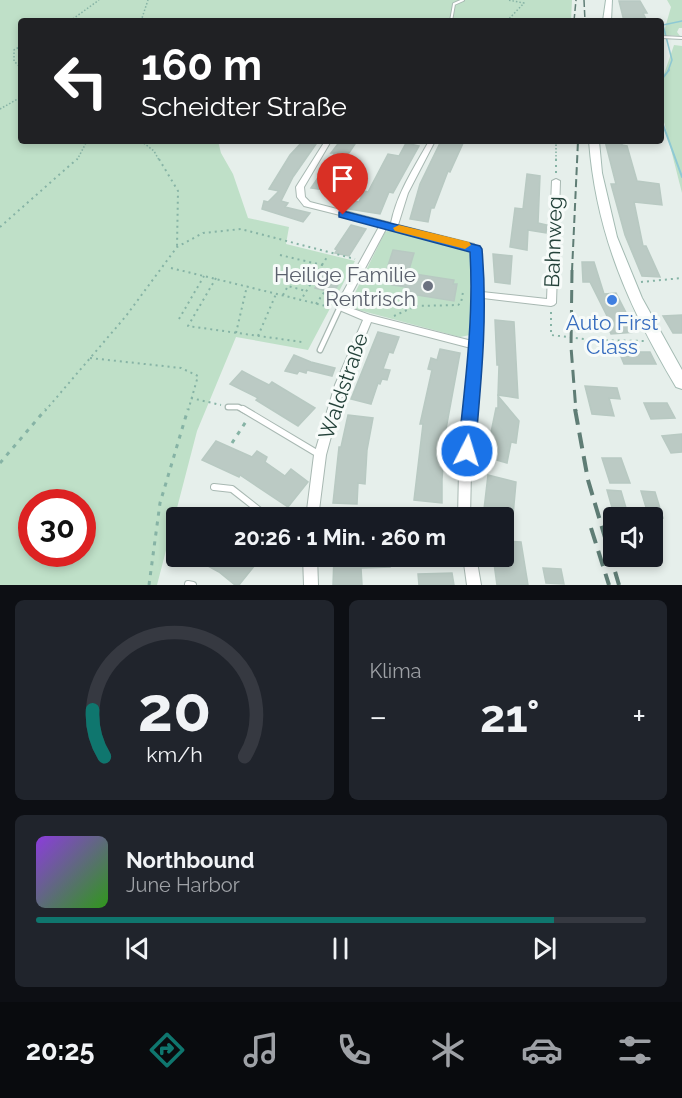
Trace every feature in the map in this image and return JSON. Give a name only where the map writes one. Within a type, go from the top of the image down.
[{"type":"main road","points":[[607,18],[609,0]]},
{"type":"main road","points":[[594,144],[601,195],[615,246],[657,341],[682,383]]},
{"type":"street","points":[[664,37],[682,38]]},
{"type":"street","points":[[326,144],[300,187],[301,197],[314,207],[476,249],[479,295],[477,346],[465,471],[464,507]]},
{"type":"street","points":[[394,227],[407,188],[430,144]]},
{"type":"street","name":"Bahnweg","points":[[479,295],[550,303],[556,181]]},
{"type":"street","points":[[384,225],[340,308],[368,318],[477,346]]},
{"type":"street","name":"Waldstraße","points":[[314,507],[320,455],[340,385],[368,318]]},
{"type":"street","points":[[310,567],[311,585]]},
{"type":"street","points":[[471,567],[474,585]]},
{"type":"lane","points":[[452,18],[454,4],[463,0]]},
{"type":"lane","points":[[320,350],[340,308]]},
{"type":"lane","name":"Waldstraße","points":[[228,407],[238,407],[252,414],[320,455]]},
{"type":"lane","points":[[214,487],[232,489],[255,507]]},
{"type":"path","points":[[74,18],[99,0]]},
{"type":"path","points":[[142,18],[148,0]]},
{"type":"path","points":[[508,0],[524,3],[510,18]]},
{"type":"path","points":[[18,48],[14,50],[14,61],[18,65]]},
{"type":"path","points":[[0,109],[18,99]]},
{"type":"path","points":[[0,227],[76,160],[85,144]]},
{"type":"path","points":[[145,144],[154,151],[177,191],[177,247]]},
{"type":"path","points":[[556,144],[556,181]]},
{"type":"path","points":[[0,464],[126,316],[177,247],[203,233],[241,229],[364,261]]},
{"type":"path","points":[[280,255],[322,266]]},
{"type":"path","points":[[301,300],[327,257]]},
{"type":"path","points":[[171,268],[340,308]]},
{"type":"path","points":[[179,319],[204,276]]},
{"type":"path","points":[[629,282],[682,278]]},
{"type":"path","points":[[216,279],[188,326],[302,342]]},
{"type":"path","points":[[236,333],[248,286]]},
{"type":"path","points":[[283,295],[288,286],[306,291]]},
{"type":"path","points":[[316,304],[325,291]]},
{"type":"path","points":[[384,322],[416,306],[458,305],[465,292],[456,291]]},
{"type":"path","points":[[258,336],[276,294]]},
{"type":"path","points":[[413,294],[416,306]]},
{"type":"path","points":[[550,303],[551,335],[591,340],[657,341]]},
{"type":"path","points":[[90,358],[181,368],[198,376],[160,503],[149,585]]},
{"type":"path","points":[[191,398],[228,407]]},
{"type":"path","points":[[232,442],[252,414]]},
{"type":"green space","points":[[0,0],[572,0],[571,18],[18,18],[18,144],[219,144],[221,153],[233,174],[248,218],[289,227],[286,244],[355,261],[308,350],[236,337],[197,431],[177,507],[166,507],[166,550],[157,585],[0,585]]},
{"type":"green space","points":[[667,0],[682,0],[682,28],[679,28],[677,32],[680,36],[664,35],[671,7]]},
{"type":"green space","points":[[674,45],[682,46],[682,193],[664,122],[664,74]]},
{"type":"green space","points":[[390,230],[469,252],[471,258],[470,335],[460,337],[351,308],[349,305],[385,232]]},
{"type":"building","points":[[619,1],[640,1],[647,13],[643,13],[646,18],[623,18]]},
{"type":"building","points":[[300,144],[316,144],[293,177],[281,201],[288,203],[285,207],[310,213],[303,222],[262,209],[264,201],[268,202],[279,191],[269,189],[290,155]]},
{"type":"building","points":[[338,144],[355,144],[324,190],[311,188],[335,153],[331,153]]},
{"type":"building","points":[[405,144],[419,146],[393,193],[389,192],[380,214],[342,208],[347,200],[359,202],[364,191],[368,192],[388,154],[399,156]]},
{"type":"building","points":[[440,144],[463,144],[450,172],[448,171],[434,208],[431,208],[428,222],[410,219],[420,184]]},
{"type":"building","points":[[606,144],[627,146],[637,181],[659,184],[662,205],[634,202],[643,246],[646,246],[660,277],[642,276],[625,235],[611,184],[616,184]]},
{"type":"building","points":[[527,174],[540,176],[538,223],[547,225],[546,233],[528,230],[527,250],[510,247],[515,208],[523,209]]},
{"type":"building","points":[[351,225],[366,229],[349,256],[335,253],[337,250],[335,249]]},
{"type":"building","name":"Heilige Familie Rentrisch","points":[[393,250],[414,253],[408,273],[454,280],[453,284],[457,284],[454,301],[404,293],[406,287],[392,285],[395,276],[385,275]]},
{"type":"building","points":[[493,254],[512,256],[510,284],[495,282]]},
{"type":"building","points":[[582,262],[594,262],[604,294],[616,293],[636,332],[611,334],[607,325],[611,324],[590,282],[583,282]]},
{"type":"building","points":[[323,275],[341,280],[333,293],[315,288]]},
{"type":"building","points":[[682,315],[682,333],[673,333],[663,316]]},
{"type":"building","points":[[495,320],[514,322],[518,398],[498,395],[499,365],[497,365]]},
{"type":"building","points":[[378,332],[399,337],[393,353],[389,352],[383,369],[390,370],[387,380],[382,379],[380,384],[378,383],[371,404],[351,399]]},
{"type":"building","points":[[440,349],[460,353],[446,429],[442,503],[414,500],[423,424],[420,424],[432,370],[428,369],[431,358],[437,360]]},
{"type":"building","points":[[619,352],[650,352],[656,364],[624,364]]},
{"type":"building","points":[[294,355],[335,368],[332,376],[307,370],[306,373],[299,371],[297,374],[285,371]]},
{"type":"building","points":[[242,371],[269,385],[272,382],[315,408],[298,426],[256,400],[258,398],[230,384]]},
{"type":"building","points":[[585,386],[617,388],[620,399],[609,398],[614,416],[592,414]]},
{"type":"building","points":[[498,396],[519,421],[516,443],[511,442],[507,463],[486,457],[496,408],[498,408]]},
{"type":"building","points":[[644,403],[667,403],[675,418],[651,419]]},
{"type":"building","points":[[348,415],[373,418],[367,450],[365,484],[358,483],[357,504],[333,503],[339,447],[341,447]]},
{"type":"building","points":[[682,434],[682,452],[671,453],[662,436]]},
{"type":"building","points":[[216,441],[252,457],[257,451],[267,457],[265,462],[285,476],[291,469],[308,482],[288,507],[240,475],[239,477],[202,460]]},
{"type":"building","points":[[602,458],[621,458],[630,483],[610,483]]},
{"type":"building","points":[[488,475],[516,482],[514,507],[484,507]]},
{"type":"building","points":[[607,490],[621,491],[626,507],[612,507]]},
{"type":"building","points":[[641,491],[655,492],[660,507],[646,507]]},
{"type":"building","points":[[514,542],[521,542],[528,585],[497,585],[495,567],[514,567]]},
{"type":"building","points":[[210,567],[253,567],[239,585],[235,585]]},
{"type":"building","points":[[334,567],[390,567],[361,568],[362,585],[333,585]]},
{"type":"building","points":[[543,568],[561,569],[564,584],[546,583]]},
{"type":"building","points":[[452,573],[454,585],[419,585],[418,574]]},
{"type":"waterway","points":[[664,25],[682,21]]},
{"type":"waterway","points":[[664,29],[672,60],[668,71]]},
{"type":"waterway","points":[[664,76],[669,70]]},
{"type":"waterway","points":[[664,128],[682,177]]},
{"type":"railway","points":[[574,18],[576,0]]},
{"type":"railway","points":[[584,0],[585,18]]},
{"type":"railway","points":[[572,271],[578,144]]},
{"type":"railway","points":[[572,270],[571,347],[576,411]]},
{"type":"railway","points":[[575,409],[588,480],[619,585]]},
{"type":"railway","points":[[591,528],[609,585]]},
{"type":"slow traffic","points":[[399,228],[465,245]]},
{"type":"place","name":"Heilige Familie Rentrisch","points":[[428,286]]},
{"type":"place","name":"Auto First Class","points":[[612,300]]},
{"type":"route","points":[[343,215],[476,249],[478,254],[478,328],[467,451]]}]
